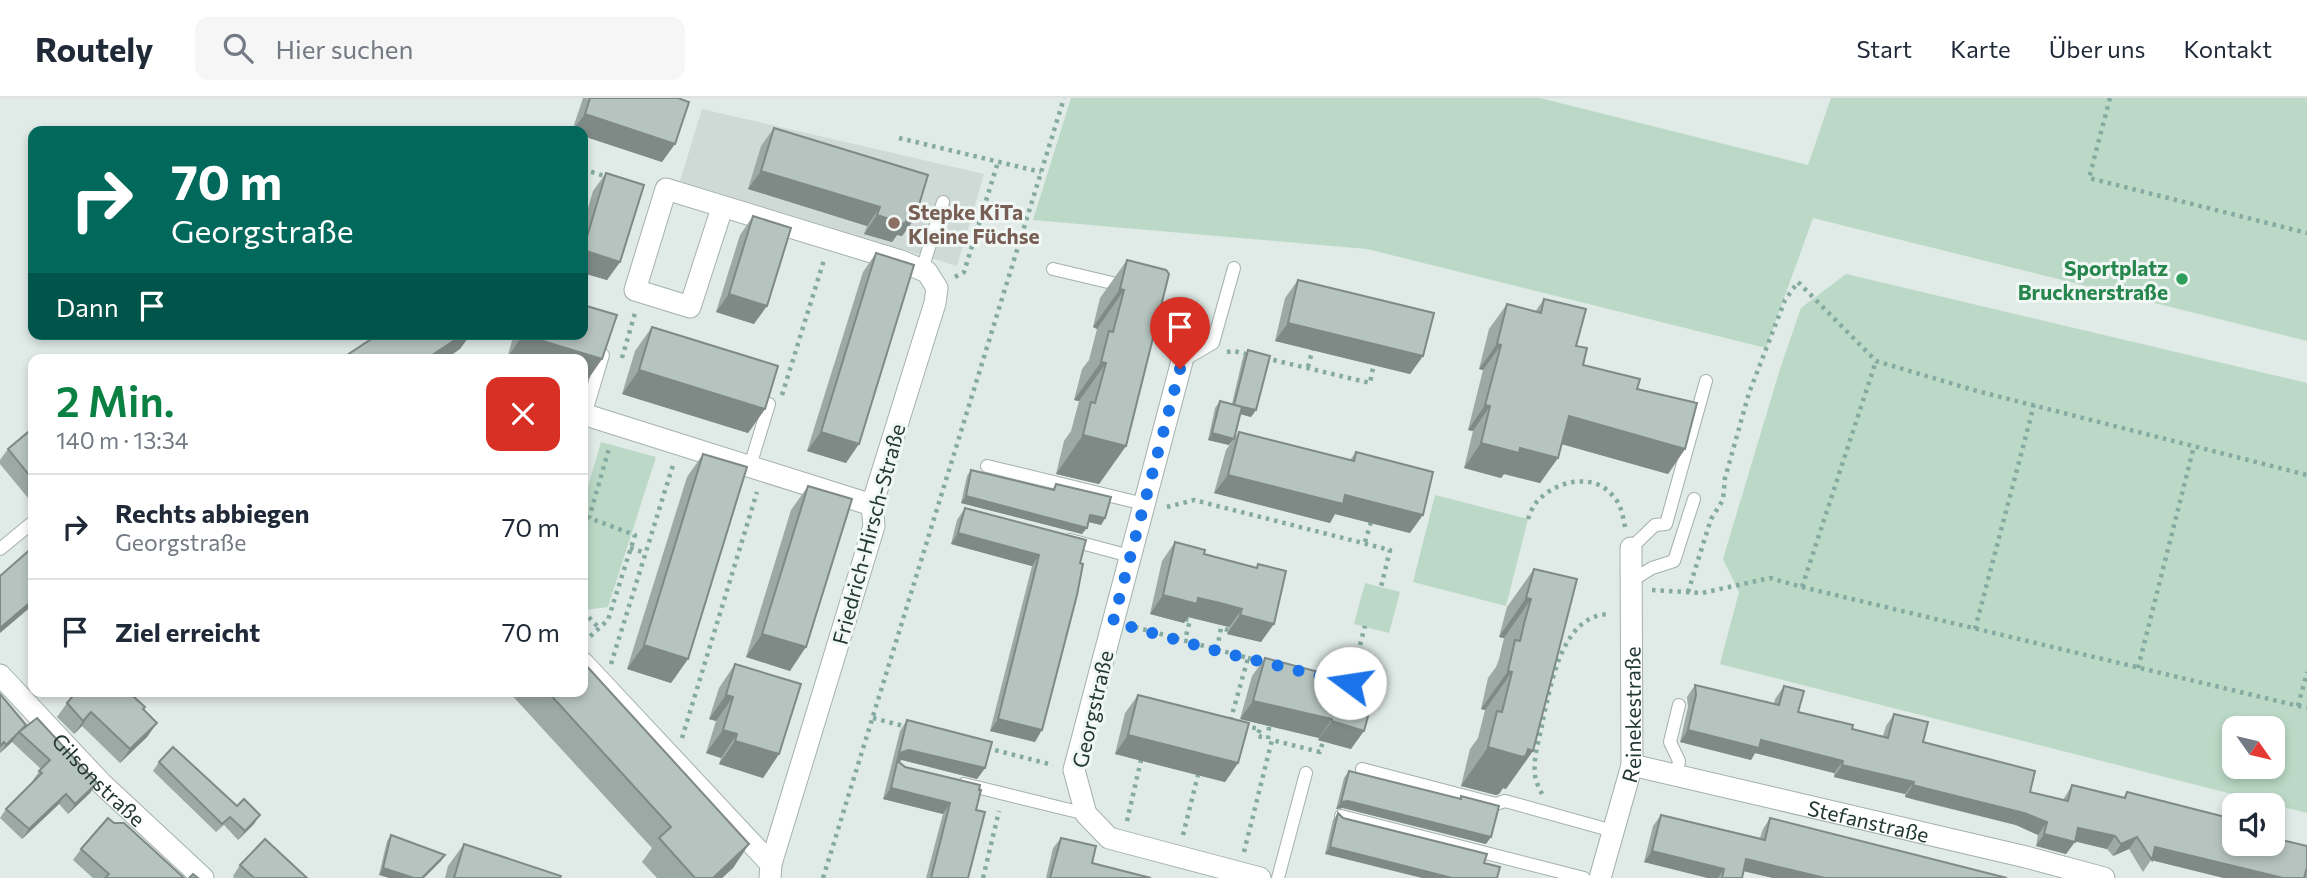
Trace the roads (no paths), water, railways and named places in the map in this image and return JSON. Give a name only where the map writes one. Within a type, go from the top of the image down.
[{"type":"street","points":[[722,208],[690,307],[635,290],[666,189],[901,261],[929,277]]},
{"type":"street","name":"Friedrich-Hirsch-Straße","points":[[770,871],[874,526],[872,505],[935,303],[929,277]]},
{"type":"street","name":"Georgstraße","points":[[1181,365],[1074,770],[1086,814],[1109,838],[1260,878]]},
{"type":"street","points":[[588,415],[872,505]]},
{"type":"street","name":"Reinekestraße","points":[[1600,878],[1632,765],[1631,548]]},
{"type":"street","points":[[588,669],[770,871]]},
{"type":"street","name":"Gilsonstraße","points":[[0,675],[102,784],[203,878]]},
{"type":"street","name":"Stefanstraße","points":[[1632,765],[2026,857],[2104,878]]},
{"type":"lane","points":[[929,277],[943,202]]},
{"type":"lane","points":[[1053,269],[1124,285],[1138,296],[1166,331],[1181,365],[1213,343],[1234,268]]},
{"type":"lane","points":[[588,402],[603,355]]},
{"type":"lane","points":[[1631,548],[1655,526],[1666,524],[1706,381]]},
{"type":"lane","points":[[757,469],[774,405]]},
{"type":"lane","points":[[987,466],[1143,509]]},
{"type":"lane","points":[[1631,585],[1653,568],[1674,561],[1694,499]]},
{"type":"lane","points":[[0,549],[28,526]]},
{"type":"lane","points":[[1051,536],[1130,556]]},
{"type":"lane","points":[[1676,776],[1679,761],[1670,742],[1679,705]]},
{"type":"lane","points":[[1362,769],[1496,804],[1506,802],[1613,831]]},
{"type":"lane","points":[[1278,878],[1306,773]]},
{"type":"lane","points":[[952,782],[1086,814]]},
{"type":"lane","points":[[1341,816],[1584,878]]},
{"type":"place","name":"Stepke KiTa Kleine Füchse","points":[[894,223]]},
{"type":"place","name":"Sportplatz Brucknerstraße","points":[[2182,279]]}]
